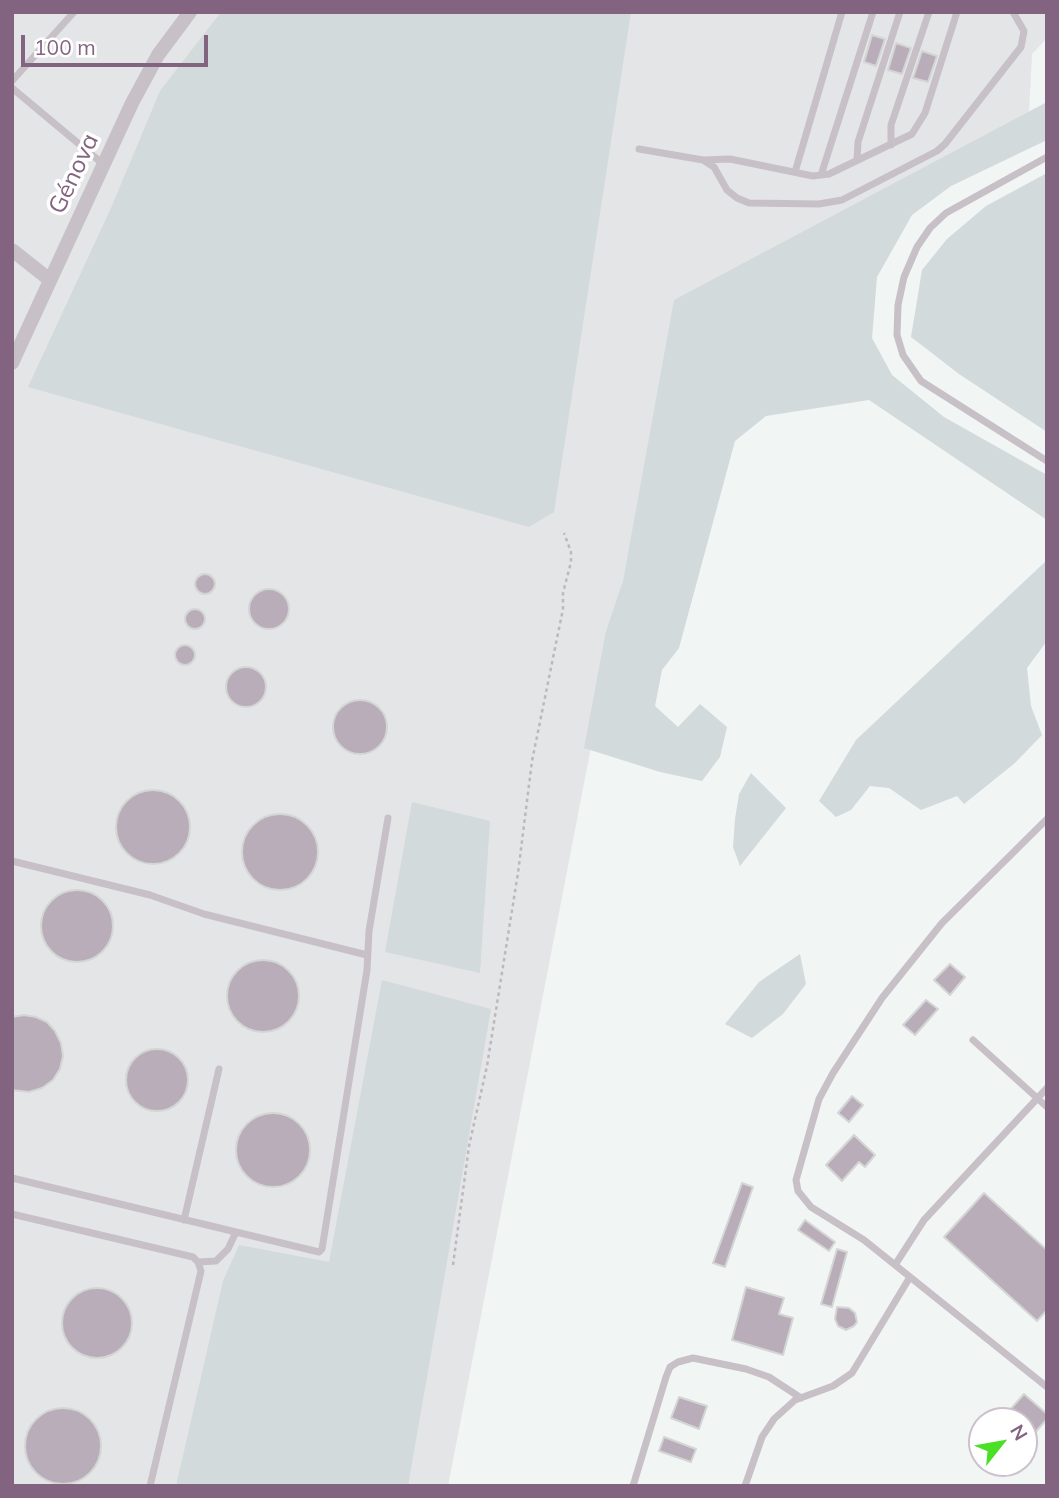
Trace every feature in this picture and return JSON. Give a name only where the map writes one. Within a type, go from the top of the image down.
[{"type":"street","name":"Génova","points":[[12,363],[103,164],[153,65],[190,12]]},
{"type":"street","points":[[12,250],[50,280]]},
{"type":"lane","points":[[12,81],[74,12]]},
{"type":"lane","points":[[795,172],[842,12]]},
{"type":"lane","points":[[821,175],[873,12]]},
{"type":"lane","points":[[857,160],[858,142],[900,12]]},
{"type":"lane","points":[[891,145],[891,125],[929,12]]},
{"type":"lane","points":[[639,149],[703,160],[730,159],[813,176],[829,174],[912,134],[920,124],[957,12]]},
{"type":"lane","points":[[703,160],[714,167],[727,190],[749,203],[819,204],[842,200],[937,151],[945,144],[1021,47],[1024,31],[1013,12]]},
{"type":"lane","points":[[12,88],[103,164]]},
{"type":"lane","points":[[1047,157],[946,213],[930,228],[917,247],[904,277],[897,325],[903,355],[921,381],[1047,461]]},
{"type":"lane","points":[[12,1178],[319,1252],[322,1249],[367,970],[388,818]]},
{"type":"lane","points":[[1047,819],[942,923],[882,998],[819,1099],[796,1180],[798,1191],[821,1216],[864,1240],[1047,1387]]},
{"type":"lane","points":[[12,861],[149,895],[204,914],[367,955]]},
{"type":"lane","points":[[973,1040],[1047,1107]]},
{"type":"lane","points":[[184,1220],[219,1069]]},
{"type":"lane","points":[[895,1265],[924,1220],[1047,1088]]},
{"type":"lane","points":[[12,1214],[193,1257],[198,1262],[201,1271],[150,1486]]},
{"type":"lane","points":[[198,1262],[216,1261],[228,1249],[236,1233]]},
{"type":"lane","points":[[745,1486],[762,1437],[774,1419],[786,1406],[833,1386],[852,1373],[911,1277]]},
{"type":"lane","points":[[633,1486],[666,1377],[670,1367],[678,1362],[692,1358],[746,1369],[769,1377],[801,1398]]},
{"type":"path","points":[[453,1265],[469,1146],[487,1066],[518,873],[532,761],[564,609],[563,593],[571,552],[564,533]]},
{"type":"shaded area","points":[[12,12],[1047,12],[1047,38],[1032,54],[1029,113],[675,313],[448,1486],[12,1486]]},
{"type":"shaded area","points":[[221,12],[631,12],[554,512],[529,527],[28,387],[111,208],[160,91]]},
{"type":"shaded area","points":[[1047,102],[1047,140],[951,186],[912,215],[877,277],[872,338],[892,375],[944,417],[1047,475],[1047,520],[869,400],[766,416],[735,441],[679,648],[662,670],[655,706],[678,727],[700,704],[727,727],[720,757],[702,781],[660,772],[584,748],[606,631],[623,581],[674,300]]},
{"type":"shaded area","points":[[1047,173],[1047,432],[959,374],[911,337],[922,270],[947,239],[986,206]]},
{"type":"shaded area","points":[[1047,560],[1047,641],[1027,668],[1031,706],[1042,735],[1015,763],[964,804],[957,796],[921,810],[889,788],[870,786],[851,810],[836,817],[819,801],[856,740]]},
{"type":"shaded area","points":[[751,773],[786,808],[740,866],[733,847],[735,819],[739,794]]},
{"type":"shaded area","points":[[412,802],[490,821],[480,973],[385,952]]},
{"type":"shaded area","points":[[800,954],[806,984],[783,1014],[752,1038],[725,1024],[759,982]]},
{"type":"shaded area","points":[[382,980],[491,1009],[408,1486],[176,1486],[223,1281],[239,1245],[329,1262]]},
{"type":"building","points":[[872,35],[885,39],[876,66],[864,62]]},
{"type":"building","points":[[896,43],[911,48],[902,74],[888,70]]},
{"type":"building","points":[[922,51],[937,56],[928,82],[913,78]]},
{"type":"building","points":[[205,574],[212,577],[215,584],[212,591],[205,594],[198,591],[195,584],[198,577]]},
{"type":"building","points":[[269,589],[277,590],[283,595],[288,601],[288,617],[283,623],[277,628],[269,629],[261,628],[255,623],[250,617],[249,609],[250,601],[255,595],[261,590]]},
{"type":"building","points":[[195,609],[202,612],[205,619],[202,626],[195,629],[188,626],[185,619],[188,612]]},
{"type":"building","points":[[185,645],[192,648],[195,655],[192,662],[185,665],[178,662],[175,655],[178,648]]},
{"type":"building","points":[[246,667],[260,673],[266,687],[260,701],[246,707],[232,701],[226,687],[232,673]]},
{"type":"building","points":[[360,700],[379,708],[387,727],[379,746],[360,754],[341,746],[333,727],[341,708]]},
{"type":"building","points":[[153,790],[167,793],[179,801],[187,813],[190,827],[187,841],[179,853],[167,861],[153,864],[139,861],[127,853],[119,841],[116,827],[119,813],[127,801],[139,793]]},
{"type":"building","points":[[280,814],[295,817],[307,825],[315,837],[318,852],[315,867],[307,879],[295,887],[280,890],[265,887],[253,879],[245,867],[242,852],[245,837],[253,825],[265,817]]},
{"type":"building","points":[[77,890],[97,896],[107,906],[113,926],[107,946],[97,956],[77,962],[57,956],[47,946],[41,926],[47,906],[57,896]]},
{"type":"building","points":[[263,960],[277,963],[289,970],[296,982],[299,996],[296,1010],[289,1022],[277,1029],[263,1032],[249,1029],[237,1022],[230,1010],[227,996],[230,982],[237,970],[249,963]]},
{"type":"building","points":[[950,964],[965,977],[950,995],[934,980]]},
{"type":"building","points":[[926,1000],[938,1009],[915,1035],[903,1025]]},
{"type":"building","points":[[24,1015],[47,1022],[61,1043],[63,1056],[60,1069],[53,1080],[42,1088],[29,1092],[12,1090],[12,1017]]},
{"type":"building","points":[[157,1049],[179,1058],[188,1080],[179,1102],[157,1111],[135,1102],[126,1080],[135,1058]]},
{"type":"building","points":[[852,1096],[863,1105],[849,1122],[838,1113]]},
{"type":"building","points":[[273,1113],[294,1119],[304,1129],[310,1150],[304,1171],[294,1181],[273,1187],[252,1181],[242,1171],[236,1150],[242,1129],[252,1119]]},
{"type":"building","points":[[854,1135],[875,1155],[865,1167],[859,1162],[842,1181],[826,1165]]},
{"type":"building","points":[[742,1183],[753,1187],[725,1267],[713,1263]]},
{"type":"building","points":[[984,1193],[1047,1250],[1047,1310],[1037,1321],[944,1237]]},
{"type":"building","points":[[805,1220],[835,1242],[829,1251],[798,1230]]},
{"type":"building","points":[[837,1249],[847,1252],[832,1307],[821,1304]]},
{"type":"building","points":[[746,1287],[784,1298],[779,1314],[793,1318],[783,1355],[732,1340]]},
{"type":"building","points":[[97,1288],[116,1294],[126,1304],[132,1323],[126,1342],[116,1352],[97,1358],[78,1352],[68,1342],[62,1323],[68,1304],[78,1294]]},
{"type":"building","points":[[837,1307],[849,1308],[855,1313],[857,1322],[854,1326],[846,1330],[838,1326],[835,1319]]},
{"type":"building","points":[[1024,1394],[1047,1414],[1047,1419],[1038,1429],[1038,1407],[1012,1407]]},
{"type":"building","points":[[679,1397],[707,1406],[699,1429],[671,1418]]},
{"type":"building","points":[[56,1408],[70,1408],[84,1414],[95,1425],[101,1446],[98,1461],[90,1473],[70,1484],[56,1484],[42,1478],[31,1467],[25,1453],[25,1439],[31,1425],[42,1414]]},
{"type":"building","points":[[664,1437],[696,1449],[691,1462],[659,1451]]}]
